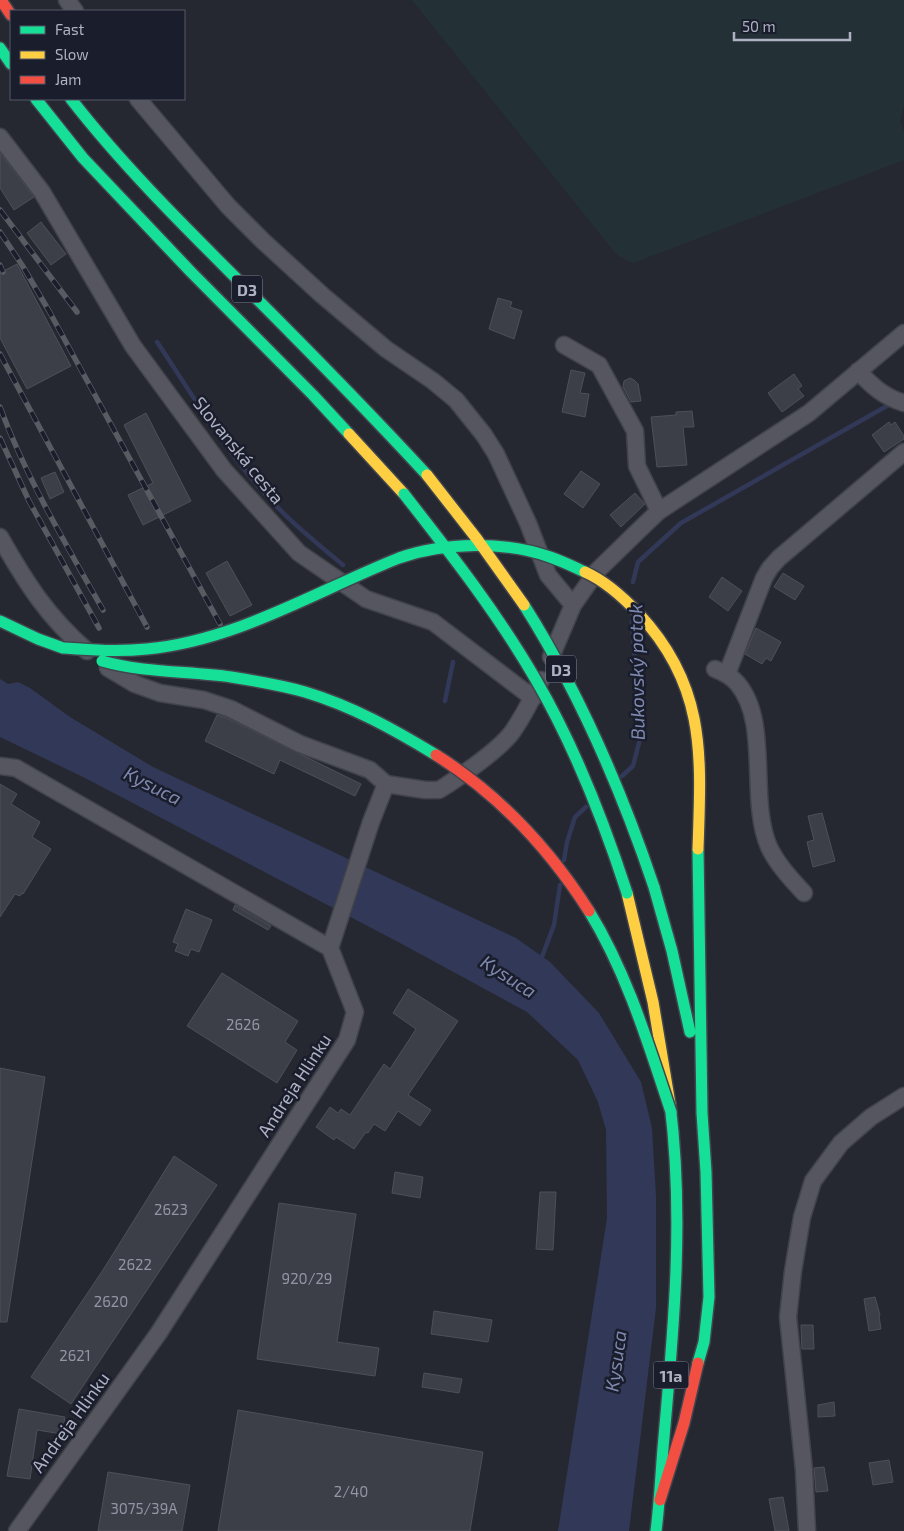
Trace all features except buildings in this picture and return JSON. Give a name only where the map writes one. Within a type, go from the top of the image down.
[{"type":"main road","points":[[1,0],[10,14]]},
{"type":"main road","points":[[0,48],[10,63]]},
{"type":"main road","name":"D3","points":[[37,100],[90,165],[313,395],[404,494],[456,558],[497,617],[536,682],[566,738],[613,849],[647,970],[659,1027],[671,1112]]},
{"type":"main road","name":"D3","points":[[72,100],[88,122],[156,198],[334,376],[427,474],[479,541],[525,606],[560,666],[591,728],[617,785],[640,843],[672,951],[688,1018],[702,1113]]},
{"type":"main road","points":[[63,648],[126,651],[162,648],[199,641],[279,613],[394,561],[422,551],[464,545],[510,546],[554,557],[593,576],[626,600],[654,629],[675,662],[689,696],[698,732],[701,769],[698,849],[702,1113]]},
{"type":"main road","points":[[0,621],[38,639],[120,667],[209,675],[292,689],[332,702],[374,719],[418,743],[456,768],[492,796],[523,827],[554,860],[581,898],[603,935],[622,973],[671,1112]]},
{"type":"main road","name":"11a","points":[[656,1531],[673,1356],[678,1251],[676,1178],[671,1112]]},
{"type":"main road","name":"11a","points":[[660,1500],[684,1423],[704,1342],[709,1297],[706,1172],[702,1113]]},
{"type":"street","points":[[139,100],[228,206],[263,241],[322,295],[386,349],[433,381],[456,400],[471,416],[496,454],[528,523],[548,575],[573,605]]},
{"type":"street","name":"Slovanská cesta","points":[[0,137],[42,192],[133,346],[224,470],[299,553],[366,599],[433,622],[532,698]]},
{"type":"street","points":[[0,536],[21,574],[52,618],[98,660],[120,677],[160,693],[204,700],[232,709],[300,744],[370,770],[386,784],[408,789],[440,790],[483,759],[512,733],[532,698],[573,605],[597,571],[660,511],[809,413],[904,333]]},
{"type":"street","points":[[564,345],[599,366],[635,430],[637,466],[660,511]]},
{"type":"street","points":[[858,371],[874,389],[890,398],[904,402]]},
{"type":"street","points":[[804,893],[782,868],[769,846],[762,823],[759,802],[752,710],[744,692],[736,682],[721,671],[770,568],[904,452]]},
{"type":"street","points":[[0,766],[16,768],[333,940],[371,822],[386,784]]},
{"type":"street","name":"Andreja Hlinku","points":[[17,1531],[158,1334],[347,1040],[355,1012],[333,940]]},
{"type":"street","points":[[807,1531],[804,1470],[788,1317],[802,1217],[812,1181],[841,1142],[871,1117],[904,1096]]},
{"type":"shaded area","points":[[412,0],[904,0],[904,105],[900,122],[904,131],[904,160],[633,263],[617,255]]},
{"type":"water","name":"Kysuca","points":[[0,679],[8,684],[18,682],[30,688],[70,717],[153,767],[516,938],[550,962],[599,1013],[641,1082],[652,1128],[656,1196],[656,1308],[629,1531],[558,1531],[607,1218],[606,1130],[598,1102],[578,1060],[527,1012],[402,944],[85,778],[0,737]]},
{"type":"waterway","points":[[157,342],[209,421],[251,478],[285,515],[343,565]]},
{"type":"waterway","name":"Bukovský potok","points":[[633,582],[638,562],[681,523],[892,403]]},
{"type":"waterway","name":"Bukovský potok","points":[[622,776],[633,766],[640,739],[632,620]]},
{"type":"waterway","points":[[445,701],[453,662]]},
{"type":"waterway","name":"Bukovský potok","points":[[564,860],[567,842],[575,817],[586,807]]},
{"type":"waterway","name":"Bukovský potok","points":[[540,962],[554,925],[560,885]]},
{"type":"railway","points":[[0,210],[77,312]]},
{"type":"railway","points":[[0,232],[49,311],[220,624]]},
{"type":"railway","points":[[0,265],[3,272]]},
{"type":"railway","points":[[0,354],[147,627]]},
{"type":"railway","points":[[0,407],[34,485],[103,610]]},
{"type":"railway","points":[[0,438],[29,501],[99,628]]},
{"type":"traffic: fast","points":[[0,48],[10,63]]},
{"type":"traffic: fast","points":[[37,100],[83,158],[349,434]]},
{"type":"traffic: fast","points":[[72,100],[112,149],[156,196],[337,380],[427,475]]},
{"type":"traffic: fast","points":[[404,494],[490,608],[550,705],[576,757],[608,838],[627,893]]},
{"type":"traffic: fast","points":[[63,648],[136,650],[181,644],[213,636],[245,625],[399,558],[455,546],[514,548],[550,557],[585,572]]},
{"type":"traffic: fast","points":[[524,605],[581,707],[628,814],[654,887]]},
{"type":"traffic: fast","points":[[0,621],[38,639],[63,648]]},
{"type":"traffic: fast","points":[[102,661],[150,670],[231,677],[305,692],[340,704],[373,719],[436,755]]},
{"type":"traffic: fast","points":[[698,849],[702,1113],[706,1172],[709,1297],[704,1342],[698,1363]]},
{"type":"traffic: fast","points":[[654,887],[672,951],[690,1032]]},
{"type":"traffic: fast","points":[[589,911],[626,984],[671,1112]]},
{"type":"traffic: fast","points":[[656,1531],[676,1270],[676,1187],[670,1104]]},
{"type":"traffic: slow","points":[[349,434],[404,494]]},
{"type":"traffic: slow","points":[[427,475],[477,539],[524,605]]},
{"type":"traffic: slow","points":[[585,572],[614,590],[639,614],[661,641],[677,669],[688,696],[695,724],[699,753],[698,849]]},
{"type":"traffic: slow","points":[[627,893],[653,1002],[670,1104]]},
{"type":"traffic: jam","points":[[1,0],[10,14]]},
{"type":"traffic: jam","points":[[436,755],[481,787],[521,825],[557,866],[589,911]]},
{"type":"traffic: jam","points":[[660,1500],[684,1423],[698,1363]]}]
